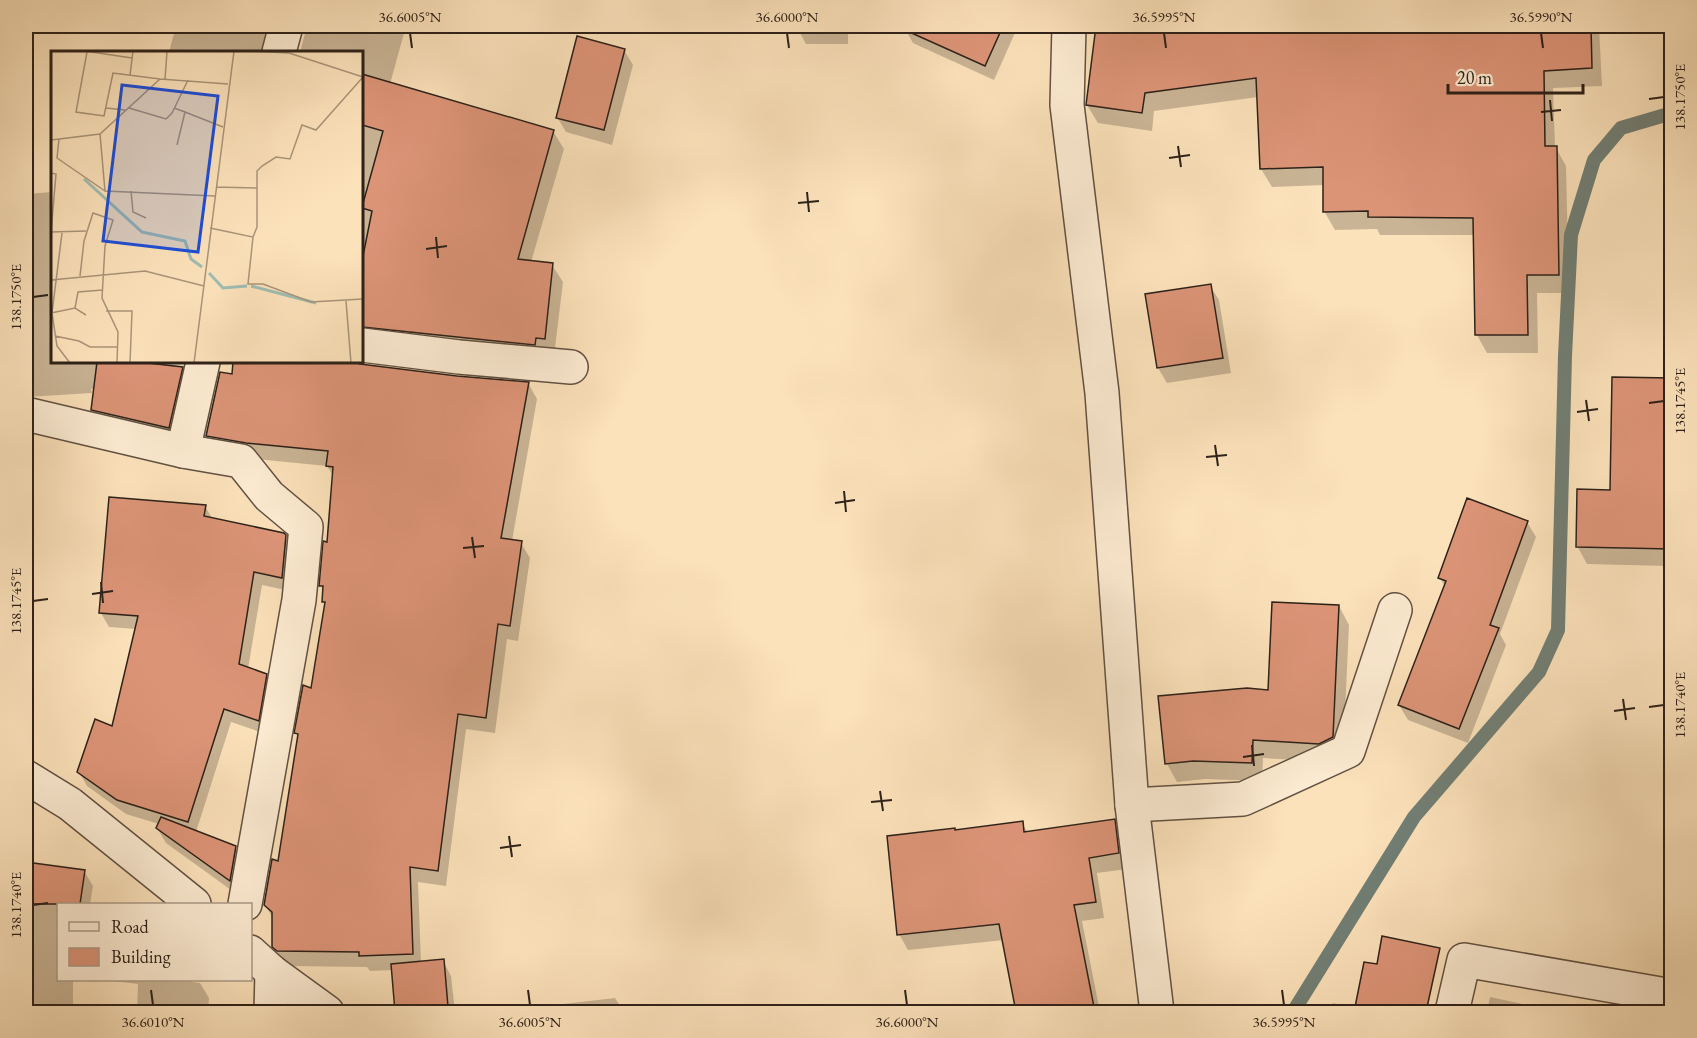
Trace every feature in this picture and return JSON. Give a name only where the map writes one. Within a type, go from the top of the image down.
[{"type":"street","points":[[279,51],[286,26]]},
{"type":"street","points":[[1069,26],[1067,105],[1102,393],[1132,805],[1157,1012]]},
{"type":"street","points":[[363,345],[571,367]]},
{"type":"street","points":[[183,452],[203,363]]},
{"type":"street","points":[[26,414],[183,452],[241,461],[269,496],[306,527],[299,600],[245,903]]},
{"type":"street","points":[[1132,805],[1243,799],[1348,751],[1395,610]]},
{"type":"street","points":[[26,777],[70,804],[193,903]]},
{"type":"street","points":[[1452,1012],[1464,960],[1671,996]]},
{"type":"street","points":[[261,962],[271,1012]]},
{"type":"street","points":[[261,962],[327,1012]]},
{"type":"building","points":[[896,26],[1003,26],[985,66]]},
{"type":"building","points":[[1096,26],[1144,33],[1144,26],[1205,26],[1206,31],[1324,26],[1591,26],[1592,68],[1544,71],[1545,146],[1557,146],[1559,275],[1527,275],[1528,335],[1475,335],[1473,218],[1368,217],[1368,211],[1323,212],[1323,167],[1260,169],[1256,78],[1145,93],[1142,113],[1086,105]]},
{"type":"building","points":[[577,36],[625,49],[604,130],[556,118]]},
{"type":"building","points":[[363,74],[554,130],[518,259],[553,263],[545,339],[536,338],[535,345],[363,327],[363,256],[372,211],[363,208],[363,203],[383,131],[363,125]]},
{"type":"building","points":[[1211,284],[1223,358],[1157,368],[1145,294]]},
{"type":"building","points":[[97,363],[148,363],[183,367],[169,428],[91,410]]},
{"type":"building","points":[[233,363],[357,363],[457,376],[529,382],[501,538],[522,541],[510,626],[498,624],[486,718],[458,714],[438,871],[410,867],[413,954],[359,956],[359,952],[277,951],[272,947],[272,912],[264,905],[272,859],[278,861],[298,734],[294,733],[303,685],[311,688],[325,602],[322,602],[323,586],[319,586],[323,541],[327,542],[333,467],[326,466],[328,451],[246,443],[206,436],[220,372],[232,374]]},
{"type":"building","points":[[1612,377],[1671,378],[1671,549],[1576,547],[1577,489],[1610,490]]},
{"type":"building","points":[[109,497],[206,505],[204,516],[286,535],[282,578],[254,572],[239,664],[267,674],[259,721],[224,709],[188,822],[117,800],[77,772],[95,719],[112,726],[138,616],[99,613]]},
{"type":"building","points":[[1467,498],[1528,521],[1490,625],[1499,628],[1459,729],[1398,705],[1446,581],[1438,578]]},
{"type":"building","points":[[1272,602],[1339,605],[1333,737],[1319,744],[1253,740],[1252,763],[1193,761],[1165,764],[1158,696],[1247,688],[1268,690]]},
{"type":"building","points":[[161,817],[236,846],[230,881],[156,828]]},
{"type":"building","points":[[1115,819],[1119,853],[1089,858],[1096,902],[1074,905],[1095,1012],[1016,1012],[999,924],[897,935],[887,836],[1023,821],[1024,832]]},
{"type":"building","points":[[26,862],[85,870],[80,903],[26,904]]},
{"type":"building","points":[[1382,936],[1440,948],[1426,1012],[1354,1012],[1364,962],[1377,964]]},
{"type":"building","points":[[444,959],[448,1007],[395,1012],[391,964]]},
{"type":"waterway","points":[[1293,1012],[1414,817],[1539,672],[1558,630],[1565,356],[1571,235],[1594,160],[1621,128],[1672,113]]}]
